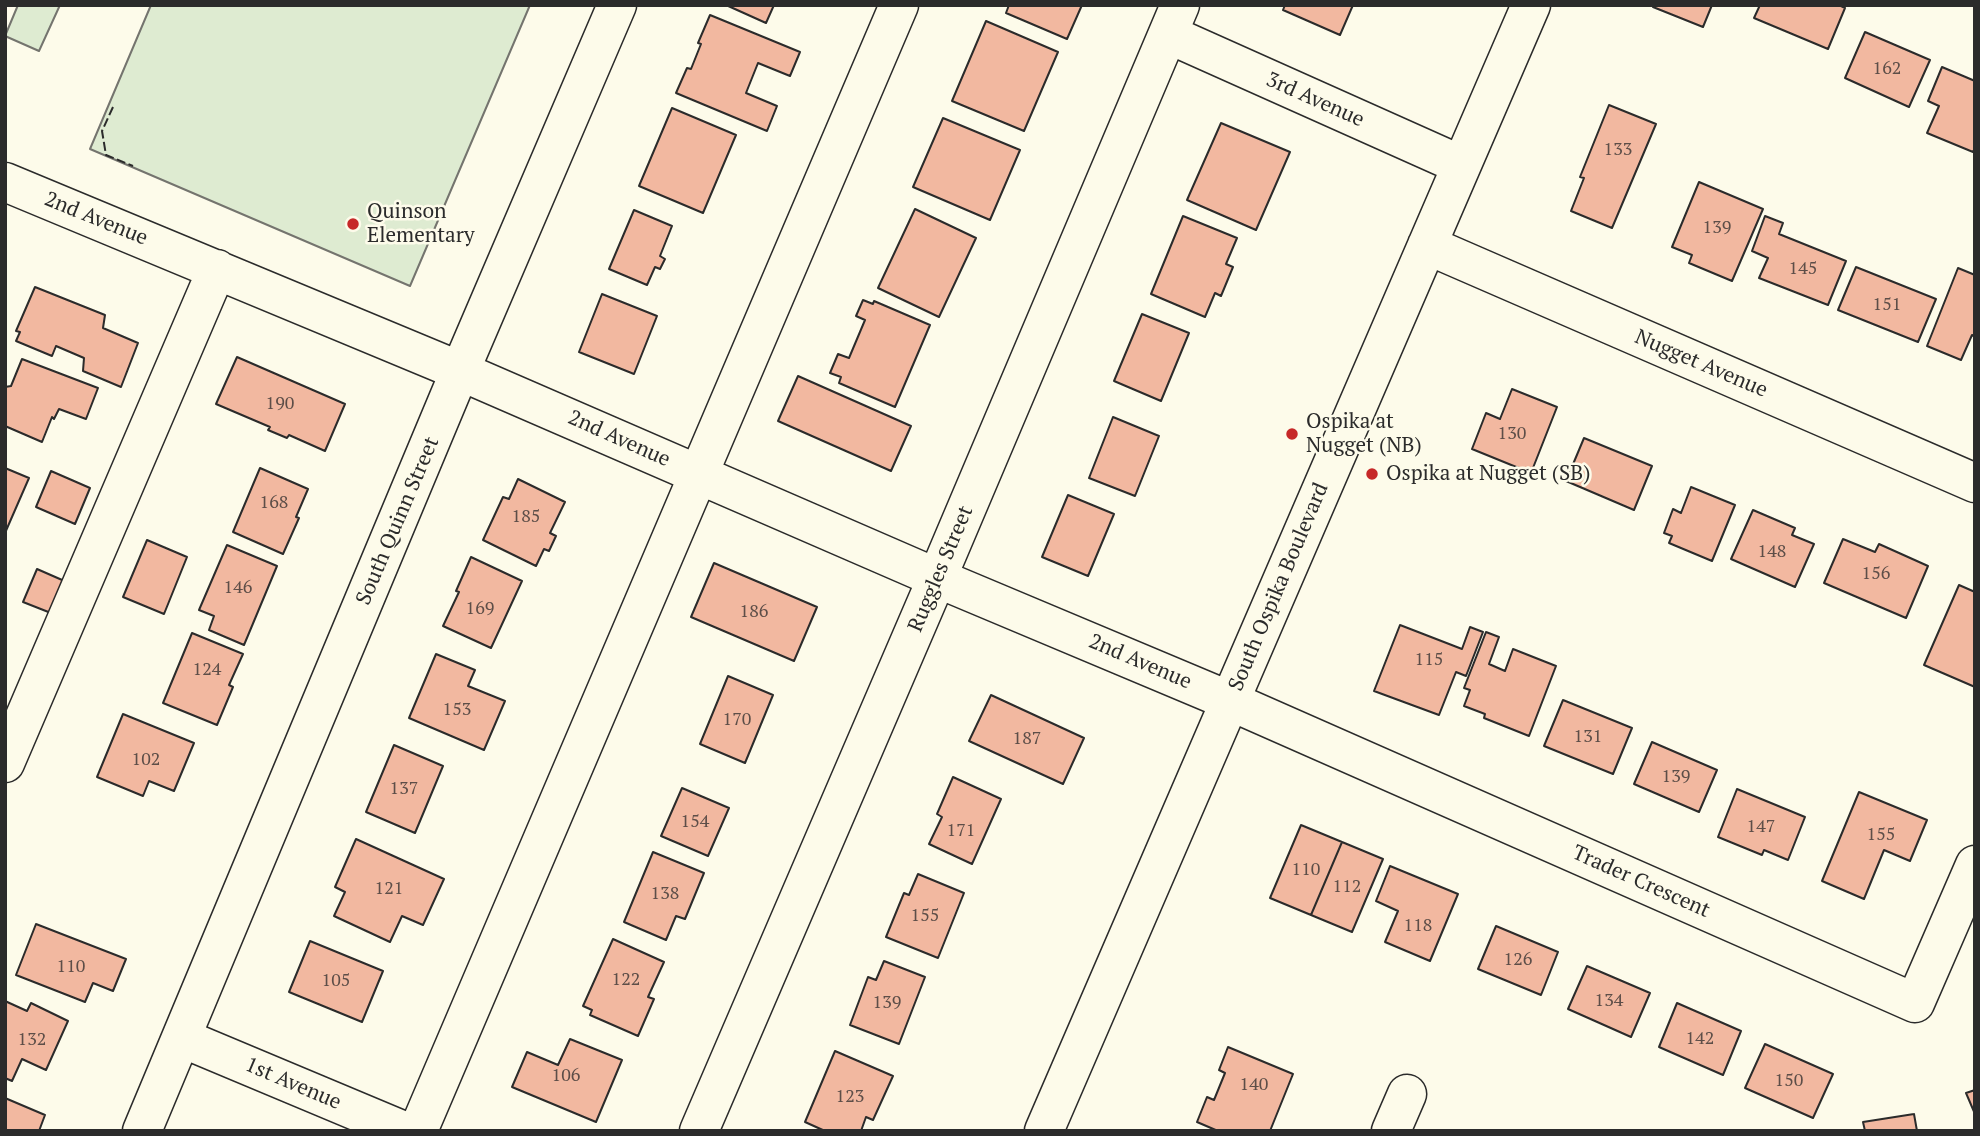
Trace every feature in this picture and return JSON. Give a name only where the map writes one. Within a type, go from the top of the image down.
[{"type":"street","name":"South Quinn Street","points":[[142,1131],[460,370],[617,5]]},
{"type":"street","points":[[418,1131],[899,5]]},
{"type":"street","name":"South Ospika Boulevard","points":[[1044,1131],[1531,5]]},
{"type":"street","name":"3rd Avenue","points":[[1174,20],[1461,165]]},
{"type":"street","name":"Ruggles Street","points":[[699,1131],[1174,20]]},
{"type":"street","name":"2nd Avenue","points":[[5,181],[460,370],[937,578],[1230,701]]},
{"type":"street","name":"Nugget Avenue","points":[[1427,245],[1975,483]]},
{"type":"street","points":[[5,763],[217,269]]},
{"type":"street","name":"Trader Crescent","points":[[1230,701],[1915,1003],[1975,865]]},
{"type":"street","name":"1st Avenue","points":[[182,1038],[404,1131]]},
{"type":"street","points":[[1391,1131],[1407,1094]]},
{"type":"green space","points":[[18,5],[60,5],[39,51],[5,36]]},
{"type":"green space","name":"Quinson Elementary","points":[[151,5],[530,5],[410,286],[90,149]]},
{"type":"building","points":[[726,5],[774,5],[766,23]]},
{"type":"building","points":[[1009,5],[1082,5],[1067,39],[1006,13]]},
{"type":"building","points":[[1285,5],[1353,5],[1340,35],[1283,10]]},
{"type":"building","points":[[1712,5],[1703,27],[1653,7]]},
{"type":"building","points":[[1760,5],[1839,5],[1845,8],[1828,49],[1754,18]]},
{"type":"building","points":[[710,15],[800,52],[790,76],[758,63],[746,93],[777,106],[767,131],[676,93],[687,68],[691,69]]},
{"type":"building","points":[[986,21],[1058,52],[1024,131],[952,101]]},
{"type":"building","points":[[1865,32],[1930,60],[1909,107],[1845,78]]},
{"type":"building","points":[[1942,67],[1975,81],[1973,152],[1927,133],[1939,106],[1928,101]]},
{"type":"building","points":[[1609,105],[1656,124],[1612,228],[1571,211],[1584,178],[1580,177]]},
{"type":"building","points":[[672,108],[736,135],[703,213],[639,186]]},
{"type":"building","points":[[943,118],[1020,150],[990,220],[913,187]]},
{"type":"building","points":[[1221,123],[1290,152],[1256,230],[1187,200]]},
{"type":"building","points":[[1699,182],[1763,209],[1732,281],[1689,263],[1692,255],[1672,247]]},
{"type":"building","points":[[915,209],[976,238],[939,317],[878,288]]},
{"type":"building","points":[[634,210],[672,226],[660,256],[665,259],[660,269],[655,267],[647,285],[609,269]]},
{"type":"building","points":[[1183,216],[1237,238],[1226,264],[1233,267],[1221,296],[1215,293],[1205,317],[1151,294]]},
{"type":"building","points":[[1765,216],[1783,223],[1779,234],[1846,261],[1828,305],[1759,278],[1768,258],[1752,251]]},
{"type":"building","points":[[1856,267],[1936,299],[1918,342],[1838,310]]},
{"type":"building","points":[[1958,268],[1975,275],[1975,336],[1972,335],[1961,360],[1927,346]]},
{"type":"building","points":[[35,287],[105,315],[103,328],[138,343],[121,387],[83,371],[84,358],[56,346],[52,356],[16,341],[20,332],[16,331]]},
{"type":"building","points":[[602,294],[657,316],[634,374],[579,352]]},
{"type":"building","points":[[863,300],[873,304],[874,301],[930,325],[895,407],[839,383],[841,377],[830,373],[838,354],[849,358],[865,320],[856,316]]},
{"type":"building","points":[[1142,314],[1189,333],[1161,401],[1114,381]]},
{"type":"building","points":[[237,357],[345,404],[325,451],[289,435],[287,438],[268,430],[270,427],[216,404]]},
{"type":"building","points":[[22,359],[98,388],[86,419],[59,409],[54,419],[52,417],[42,442],[5,426],[5,387],[11,386]]},
{"type":"building","points":[[798,376],[911,426],[891,471],[778,421]]},
{"type":"building","points":[[1512,389],[1557,407],[1531,473],[1472,449],[1486,413],[1500,419]]},
{"type":"building","points":[[1113,417],[1159,436],[1135,496],[1089,478]]},
{"type":"building","points":[[1584,438],[1652,466],[1634,510],[1566,481]]},
{"type":"building","points":[[5,468],[29,478],[5,533]]},
{"type":"building","points":[[260,468],[308,489],[283,554],[233,532]]},
{"type":"building","points":[[51,471],[90,488],[75,524],[36,507]]},
{"type":"building","points":[[518,479],[565,502],[550,533],[556,536],[549,551],[544,549],[536,566],[483,540],[503,497],[509,499]]},
{"type":"building","points":[[1691,487],[1735,505],[1712,561],[1669,543],[1672,536],[1664,533],[1673,509],[1681,513]]},
{"type":"building","points":[[1068,495],[1114,514],[1088,576],[1042,557]]},
{"type":"building","points":[[1753,510],[1795,528],[1792,535],[1814,544],[1795,587],[1731,559]]},
{"type":"building","points":[[1843,539],[1875,552],[1879,544],[1928,566],[1906,618],[1824,583]]},
{"type":"building","points":[[147,540],[187,557],[164,614],[123,597]]},
{"type":"building","points":[[227,545],[277,566],[244,645],[209,630],[214,616],[199,610]]},
{"type":"building","points":[[471,557],[522,581],[491,648],[443,626]]},
{"type":"building","points":[[714,563],[817,607],[794,661],[691,617]]},
{"type":"building","points":[[37,569],[69,583],[56,615],[23,602]]},
{"type":"building","points":[[1959,585],[1975,592],[1975,687],[1924,665]]},
{"type":"building","points":[[1400,625],[1462,649],[1470,627],[1483,632],[1466,676],[1456,672],[1439,715],[1374,691]]},
{"type":"building","points":[[1486,632],[1499,637],[1489,664],[1505,671],[1513,649],[1556,666],[1529,736],[1484,718],[1485,714],[1464,706],[1470,690],[1464,688]]},
{"type":"building","points":[[192,633],[243,654],[229,685],[233,687],[217,725],[163,703]]},
{"type":"building","points":[[436,654],[475,670],[468,686],[505,701],[484,750],[409,718]]},
{"type":"building","points":[[728,676],[773,695],[745,763],[700,744]]},
{"type":"building","points":[[991,695],[1084,738],[1063,784],[969,741]]},
{"type":"building","points":[[1563,700],[1632,728],[1613,774],[1544,746]]},
{"type":"building","points":[[123,714],[194,743],[174,791],[149,781],[143,796],[97,777]]},
{"type":"building","points":[[1652,742],[1717,770],[1699,812],[1634,784]]},
{"type":"building","points":[[394,745],[443,766],[415,833],[366,812]]},
{"type":"building","points":[[953,777],[1001,799],[972,864],[929,844],[942,817],[937,814]]},
{"type":"building","points":[[682,788],[729,808],[708,856],[661,836]]},
{"type":"building","points":[[1737,789],[1805,817],[1788,860],[1764,850],[1762,855],[1718,837]]},
{"type":"building","points":[[1859,792],[1927,820],[1910,861],[1884,850],[1864,899],[1822,881]]},
{"type":"building","points":[[1301,825],[1342,842],[1311,915],[1270,898]]},
{"type":"building","points":[[356,839],[444,879],[423,925],[402,916],[390,942],[334,916],[345,892],[335,887]]},
{"type":"building","points":[[1342,842],[1383,859],[1352,932],[1311,915]]},
{"type":"building","points":[[653,852],[704,873],[685,919],[676,916],[666,940],[624,922]]},
{"type":"building","points":[[1390,866],[1458,894],[1430,961],[1385,942],[1398,911],[1376,901]]},
{"type":"building","points":[[918,874],[964,893],[938,958],[886,937],[904,893],[909,895]]},
{"type":"building","points":[[36,924],[126,959],[113,991],[93,983],[85,1002],[16,975]]},
{"type":"building","points":[[1496,926],[1558,952],[1541,995],[1478,969]]},
{"type":"building","points":[[613,939],[664,962],[648,997],[654,999],[638,1036],[590,1015],[592,1010],[583,1006]]},
{"type":"building","points":[[310,941],[383,971],[362,1022],[289,992]]},
{"type":"building","points":[[884,961],[925,977],[899,1044],[850,1025],[868,977],[876,980]]},
{"type":"building","points":[[1587,966],[1650,993],[1631,1037],[1568,1009]]},
{"type":"building","points":[[5,1001],[27,1011],[31,1003],[68,1021],[46,1070],[22,1059],[12,1081],[5,1078]]},
{"type":"building","points":[[1677,1003],[1741,1031],[1723,1075],[1659,1047]]},
{"type":"building","points":[[570,1039],[622,1060],[596,1122],[512,1087],[527,1052],[558,1065]]},
{"type":"building","points":[[1765,1044],[1833,1074],[1813,1118],[1745,1088]]},
{"type":"building","points":[[1228,1047],[1293,1074],[1270,1131],[1218,1131],[1197,1122],[1207,1097],[1214,1100],[1225,1073],[1219,1070]]},
{"type":"building","points":[[835,1051],[893,1076],[873,1120],[866,1117],[861,1131],[825,1131],[805,1122]]},
{"type":"building","points":[[1975,1090],[1975,1114],[1966,1093]]},
{"type":"building","points":[[5,1098],[45,1115],[39,1131],[5,1131]]},
{"type":"building","points":[[1914,1114],[1917,1131],[1865,1131],[1863,1122]]},
{"type":"fence","points":[[113,107],[102,131],[106,155],[133,166]]},
{"type":"place","name":"Quinson Elementary","points":[[353,224]]},
{"type":"place","name":"Ospika at Nugget (NB)","points":[[1292,434]]},
{"type":"place","name":"Ospika at Nugget (SB)","points":[[1372,474]]}]
